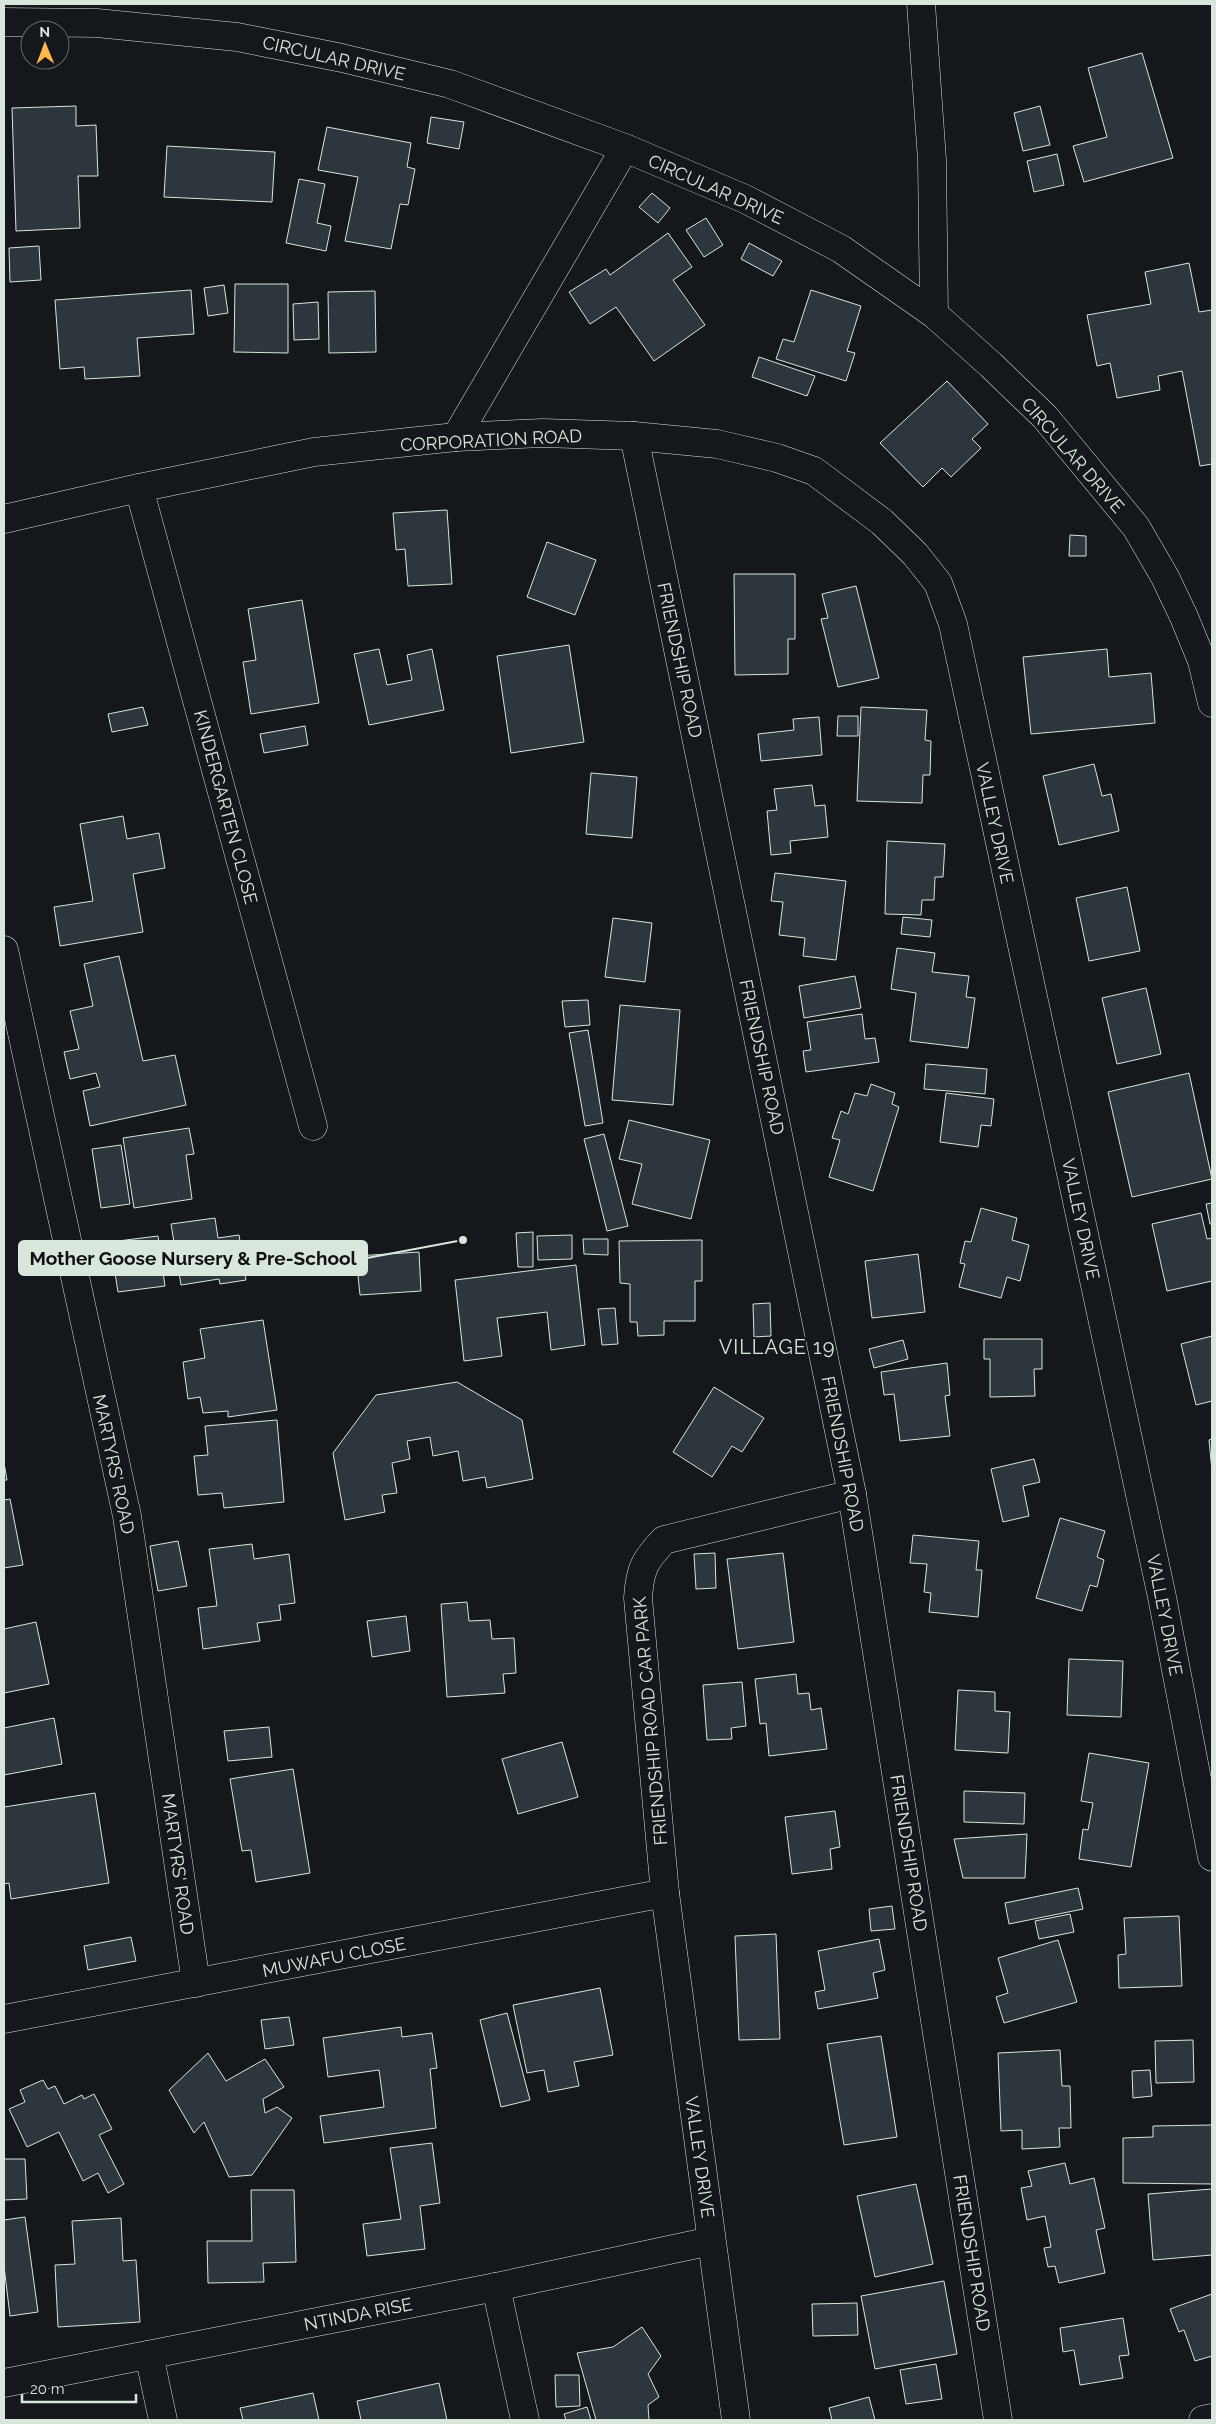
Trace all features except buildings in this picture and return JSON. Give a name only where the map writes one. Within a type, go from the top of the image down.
[{"type":"street","points":[[921,4],[932,160],[934,314]]},
{"type":"street","name":"CIRCULAR DRIVE","points":[[4,22],[97,23],[237,37],[342,58],[450,84],[625,148],[745,199],[841,249],[934,314],[991,365],[1044,416],[1136,527],[1165,577],[1184,617],[1202,661],[1212,703]]},
{"type":"street","points":[[456,438],[625,148]]},
{"type":"street","name":"CORPORATION ROAD","points":[[4,519],[139,488],[314,452],[456,438],[543,433],[634,436],[717,444],[777,458],[814,471],[882,522],[915,554],[938,583]]},
{"type":"street","name":"FRIENDSHIP ROAD","points":[[634,436],[852,1494],[998,2420]]},
{"type":"street","name":"KINDERGARTEN CLOSE","points":[[139,488],[313,1126]]},
{"type":"street","name":"VALLEY DRIVE","points":[[938,583],[953,624],[1207,1802],[1212,1857]]},
{"type":"street","name":"MARTYRS' ROAD","points":[[4,950],[127,1516],[196,1983]]},
{"type":"street","name":"FRIENDSHIP ROAD CAR PARK","points":[[665,1893],[638,1598],[639,1580],[646,1559],[664,1540],[852,1494]]},
{"type":"street","name":"VALLEY DRIVE","points":[[665,1893],[736,2420]]},
{"type":"street","name":"MUWAFU CLOSE","points":[[4,2019],[665,1893]]},
{"type":"street","name":"NTINDA RISE","points":[[4,2383],[496,2287],[711,2241]]},
{"type":"street","points":[[496,2287],[525,2420]]},
{"type":"street","points":[[150,2355],[163,2420]]},
{"type":"street","points":[[1203,2420],[1212,2418]]},
{"type":"place","name":"Mother Goose Nursery & Pre-School","points":[[463,1240]]},
{"type":"district","name":"VILLAGE 19","points":[[777,1347]]}]
